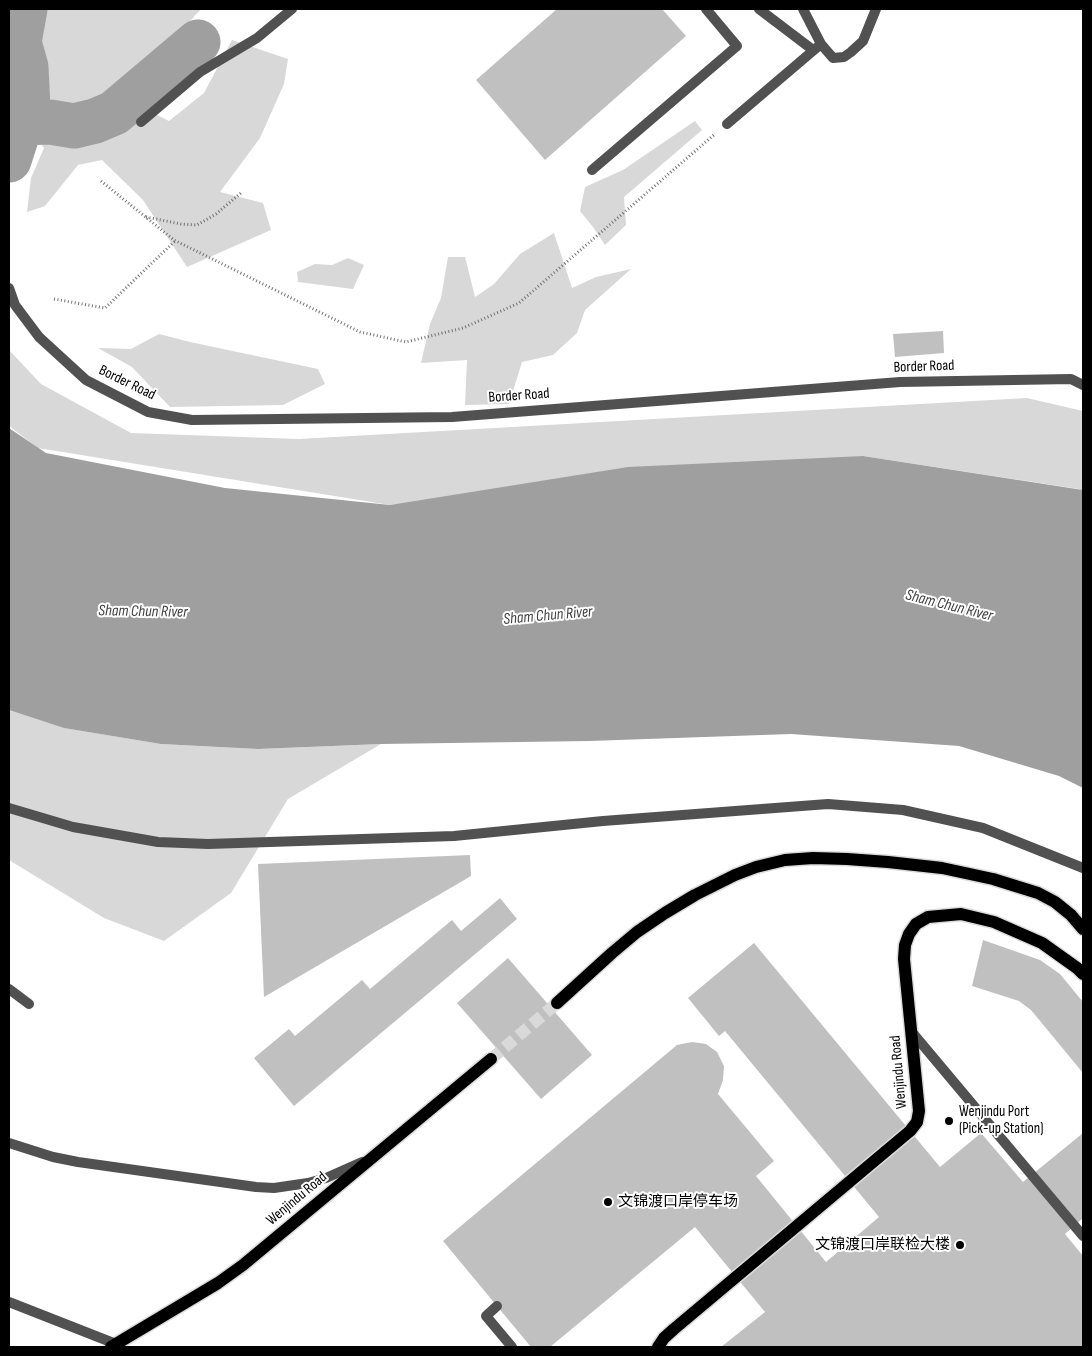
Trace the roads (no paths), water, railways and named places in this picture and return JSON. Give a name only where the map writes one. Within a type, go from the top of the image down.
[{"type":"main road","points":[[558,1003],[631,937],[665,913],[695,895],[735,875],[756,867],[785,860],[813,858],[855,860],[942,868],[994,879],[1038,893],[1055,902],[1071,915],[1083,930]]},
{"type":"main road","name":"Wenjindu Road","points":[[658,1347],[674,1329],[910,1131],[917,1122],[920,1111],[904,959],[905,946],[909,934],[916,924],[928,917],[961,914],[994,922],[1042,943],[1083,974]]},
{"type":"main road","name":"Wenjindu Road","points":[[113,1346],[218,1283],[243,1265],[491,1059]]},
{"type":"street","points":[[141,122],[200,72],[257,38],[292,9]]},
{"type":"street","points":[[592,170],[737,46],[706,9]]},
{"type":"street","points":[[760,9],[833,58],[844,56],[863,41],[876,9]]},
{"type":"street","points":[[803,9],[817,47]]},
{"type":"street","points":[[727,124],[817,47]]},
{"type":"street","name":"Border Road","points":[[9,288],[15,305],[39,337],[86,380],[148,412],[192,420],[452,417],[900,382],[1071,379],[1083,385]]},
{"type":"street","points":[[9,808],[72,827],[158,842],[208,844],[454,836],[603,821],[828,804],[903,810],[983,828],[1083,868]]},
{"type":"street","points":[[9,989],[29,1004]]},
{"type":"street","points":[[911,1031],[1083,1236]]},
{"type":"street","points":[[9,1143],[53,1157],[78,1162],[274,1188],[308,1183],[326,1178],[375,1156]]},
{"type":"street","points":[[9,1302],[113,1346]]},
{"type":"street","points":[[497,1306],[486,1316],[512,1347]]},
{"type":"water","name":"Sham Chun River","points":[[9,428],[46,453],[225,488],[390,505],[628,467],[863,456],[1083,490],[1083,788],[1059,776],[959,746],[791,734],[589,741],[381,744],[258,749],[161,744],[64,728],[9,710]]},
{"type":"waterway","points":[[9,160],[28,108],[26,67],[19,42],[25,9]]},
{"type":"waterway","points":[[21,123],[50,122],[74,126],[95,121],[114,113],[198,42]]},
{"type":"tunnel","points":[[491,1059],[557,1003]]},
{"type":"place","name":"Wenjindu Port (Pick-up Station)","points":[[949,1121]]},
{"type":"place","name":"文锦渡口岸停车场","points":[[608,1202]]},
{"type":"place","name":"文锦渡口岸联检大楼","points":[[960,1245]]}]
